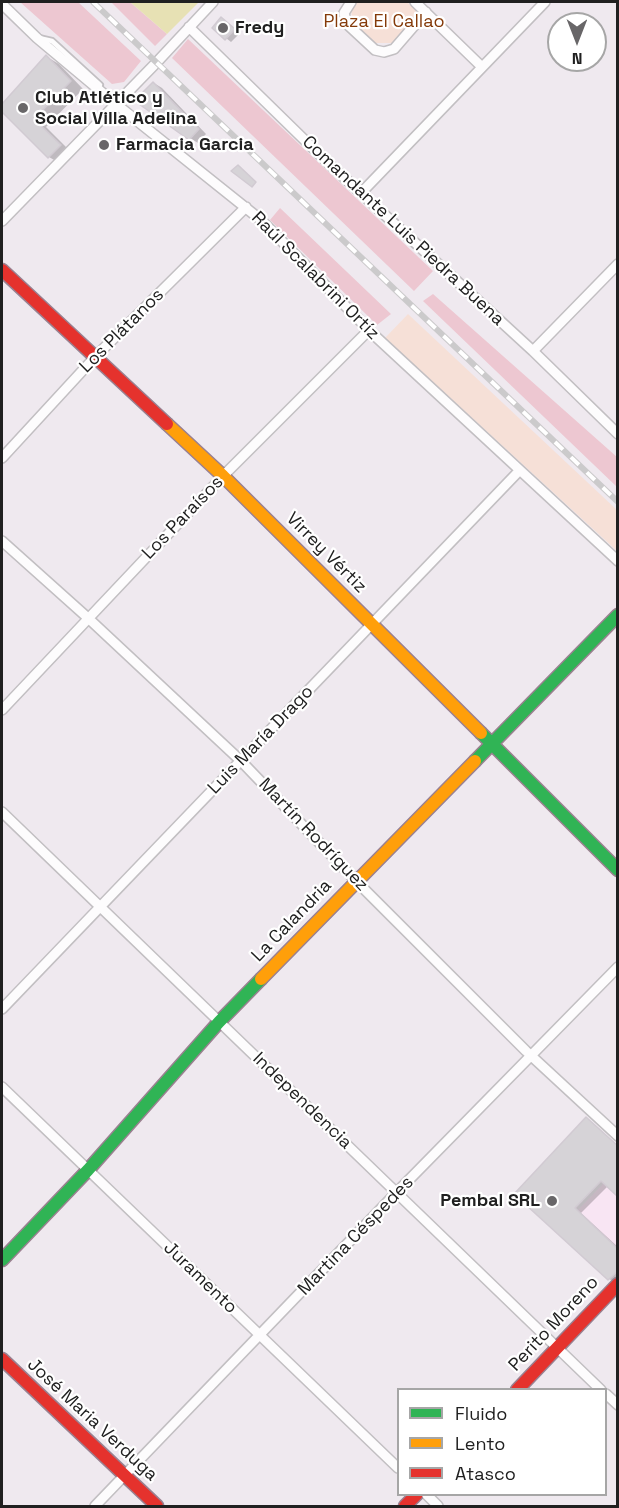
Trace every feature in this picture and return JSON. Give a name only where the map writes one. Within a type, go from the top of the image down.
[{"type":"street","points":[[2,221],[213,2]]},
{"type":"street","points":[[351,2],[344,13],[347,24],[375,50],[384,52],[394,49],[426,12]]},
{"type":"street","points":[[415,2],[482,67]]},
{"type":"street","points":[[361,193],[545,2]]},
{"type":"street","name":"Raúl Scalabrini Ortíz","points":[[2,4],[37,38],[116,104],[261,220],[369,330],[618,561]]},
{"type":"street","name":"Comandante Luis Piedra Buena","points":[[189,27],[361,193],[534,351],[618,434]]},
{"type":"street","name":"Los Plátanos","points":[[2,458],[95,357],[246,207]]},
{"type":"street","points":[[534,351],[618,264]]},
{"type":"street","name":"Virrey Vértiz","points":[[2,270],[223,476],[618,870]]},
{"type":"street","name":"Los Paraísos","points":[[2,710],[223,476],[369,330]]},
{"type":"street","name":"Luis María Drago","points":[[2,1009],[519,471]]},
{"type":"street","name":"Martín Rodríguez","points":[[2,541],[241,761],[356,881],[531,1056],[618,1136]]},
{"type":"street","name":"La Calandria","points":[[2,1260],[88,1170],[219,1022],[618,615]]},
{"type":"street","name":"Independencia","points":[[2,813],[600,1388]]},
{"type":"street","name":"Martina Céspedes","points":[[95,1506],[397,1192],[618,967]]},
{"type":"street","name":"Juramento","points":[[2,1087],[397,1466]]},
{"type":"street","name":"Perito Moreno","points":[[519,1388],[618,1284]]},
{"type":"street","name":"José Maria Verduga","points":[[2,1359],[157,1506]]},
{"type":"lane","points":[[37,38],[48,39],[57,45],[110,94],[121,97],[127,93]]},
{"type":"shaded area","points":[[20,2],[78,2],[141,61],[124,82],[112,84]]},
{"type":"shaded area","points":[[111,2],[130,2],[167,34],[155,46]]},
{"type":"shaded area","points":[[130,2],[199,2],[167,34]]},
{"type":"shaded area","points":[[188,39],[433,271],[414,291],[172,58]]},
{"type":"shaded area","points":[[280,208],[391,314],[377,325],[270,220]]},
{"type":"shaded area","points":[[433,294],[617,457],[617,487],[423,301]]},
{"type":"shaded area","points":[[604,1183],[617,1197],[617,1248],[578,1210]]},
{"type":"green space","name":"Plaza El Callao","points":[[357,2],[407,2],[419,13],[392,43],[375,43],[360,30],[353,19],[353,8]]},
{"type":"green space","points":[[408,314],[617,510],[617,551],[385,338]]},
{"type":"building","name":"Fredy","points":[[221,17],[235,29],[225,40],[212,28]]},
{"type":"building","name":"Club Atlético y Social Villa Adelina","points":[[46,55],[71,81],[34,119],[61,145],[48,158],[2,112],[2,104]]},
{"type":"building","points":[[153,82],[199,129],[189,140],[139,104],[139,96]]},
{"type":"building","points":[[238,165],[256,182],[252,187],[231,171]]},
{"type":"building","name":"Pembal SRL","points":[[586,1117],[618,1146],[618,1197],[601,1181],[575,1208],[618,1249],[618,1271],[608,1280],[514,1194]]},
{"type":"railway","points":[[93,2],[618,502]]},
{"type":"traffic: fast","points":[[475,761],[618,615]]},
{"type":"traffic: fast","points":[[481,733],[618,870]]},
{"type":"traffic: fast","points":[[2,1260],[88,1170],[219,1022],[261,979]]},
{"type":"traffic: slow","points":[[167,424],[223,476],[481,733]]},
{"type":"traffic: slow","points":[[261,979],[475,761]]},
{"type":"traffic: jam","points":[[2,270],[167,424]]},
{"type":"traffic: jam","points":[[519,1388],[618,1284]]},
{"type":"traffic: jam","points":[[2,1359],[157,1506]]},
{"type":"traffic: jam","points":[[405,1506],[415,1496]]},
{"type":"place","name":"Fredy","points":[[223,28]]},
{"type":"place","name":"Club Atlético y Social Villa Adelina","points":[[23,108]]},
{"type":"place","name":"Farmacia Garcia","points":[[104,145]]},
{"type":"place","name":"Pembal SRL","points":[[552,1201]]}]
